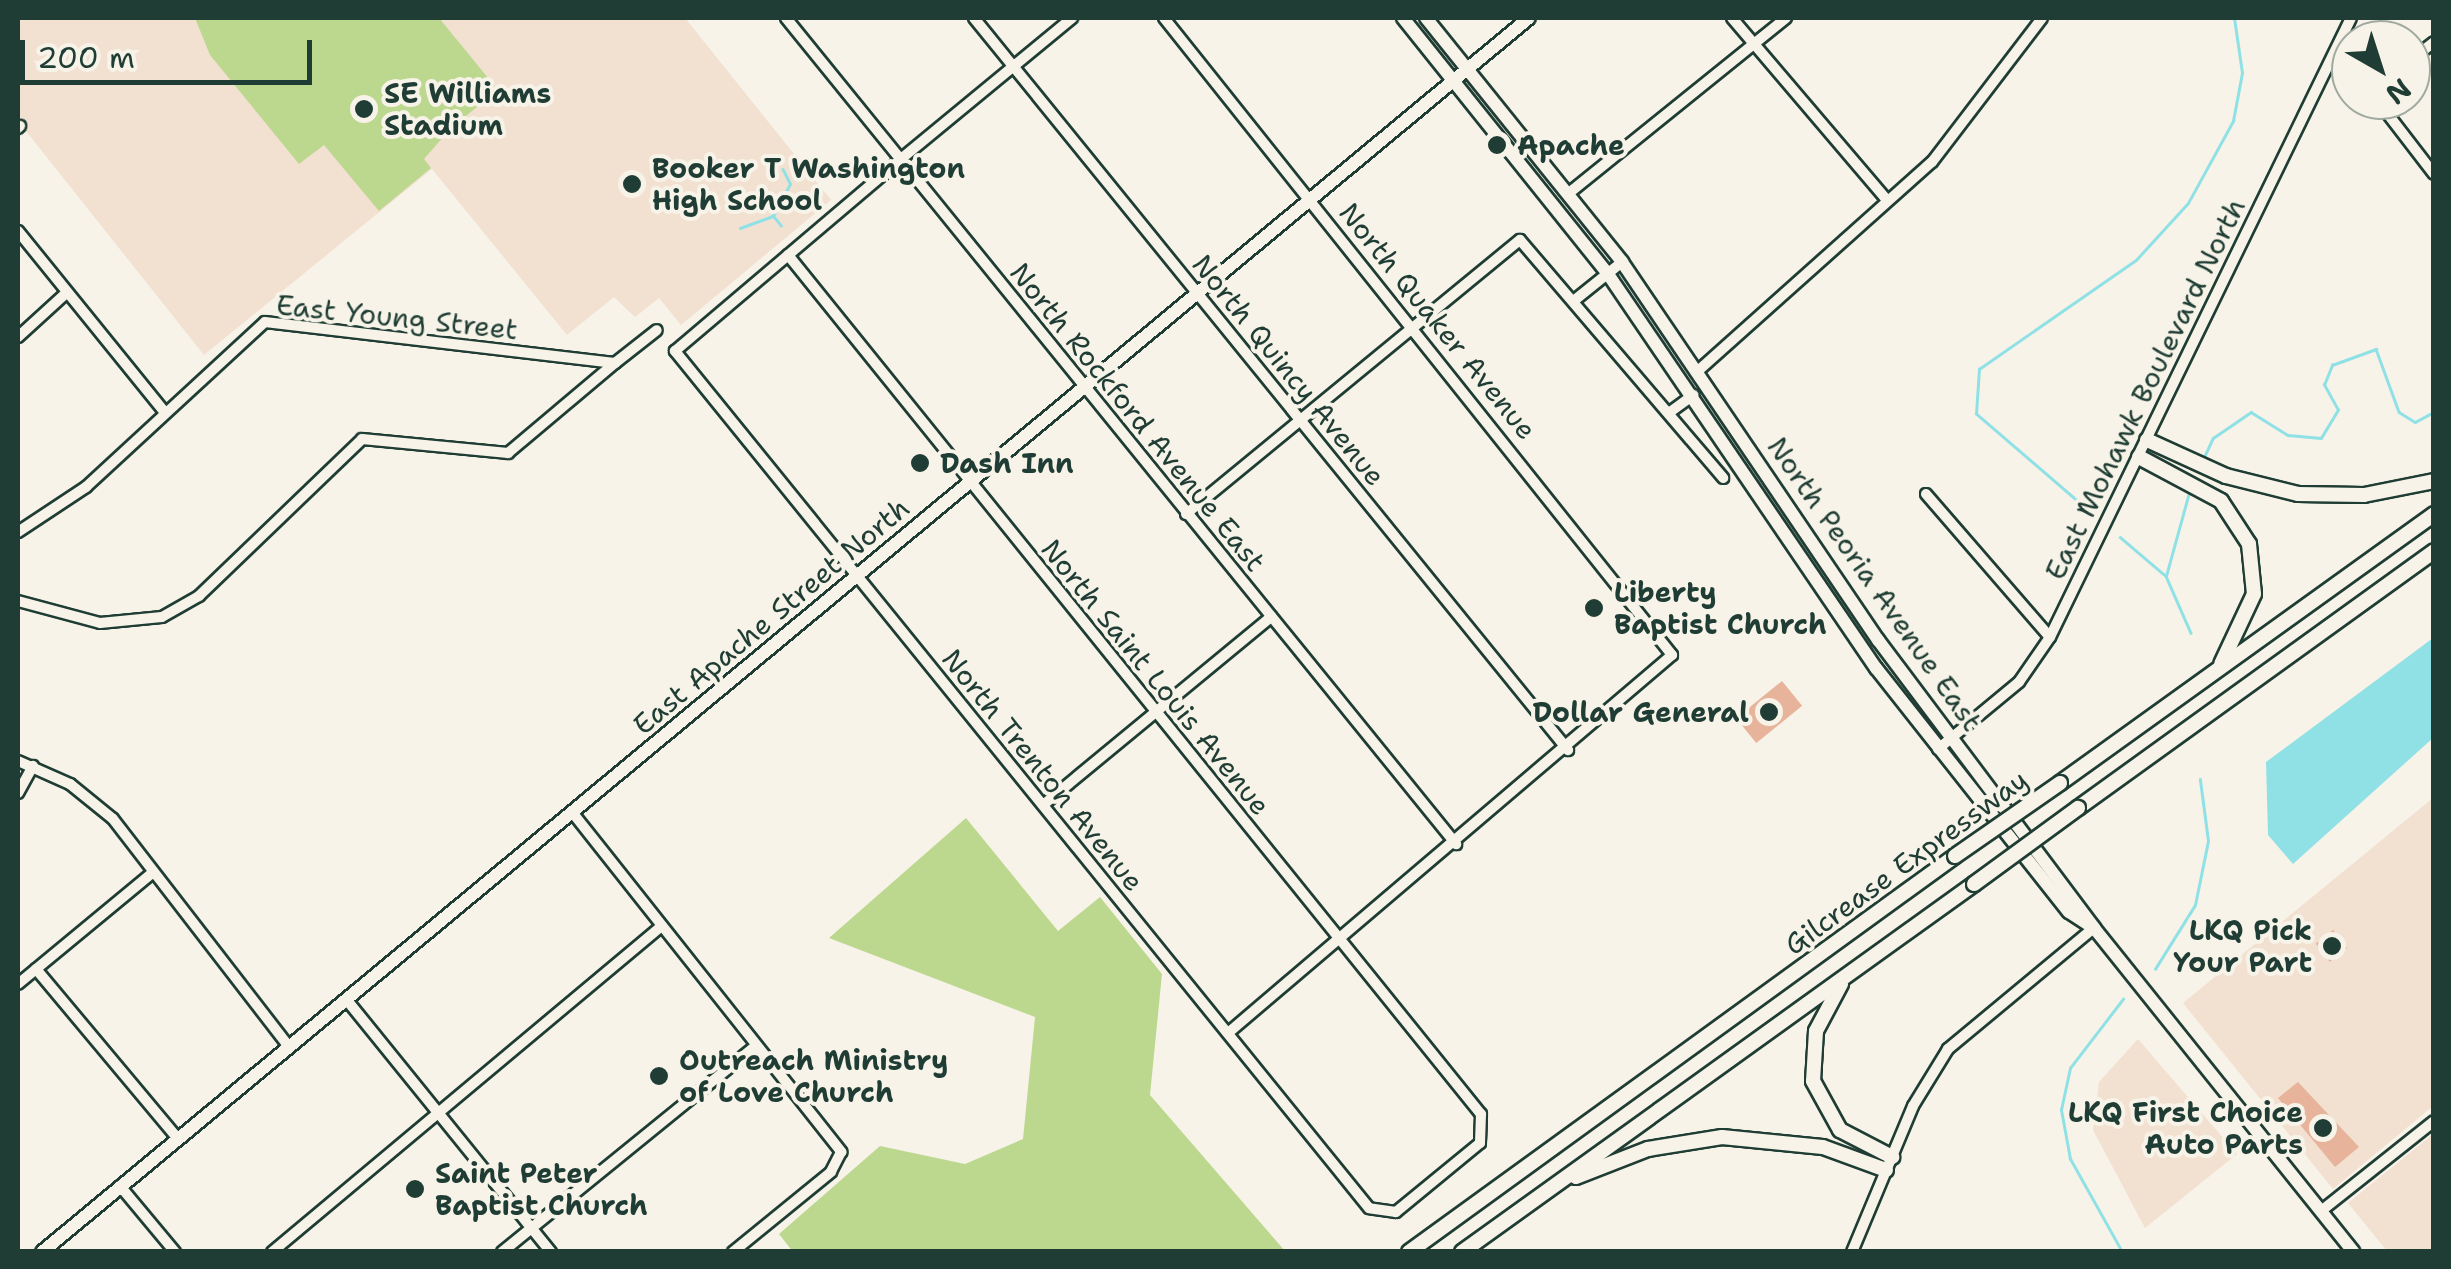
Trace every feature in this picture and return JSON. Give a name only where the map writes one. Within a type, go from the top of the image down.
[{"type":"highway","points":[[2147,440],[2226,476],[2298,494],[2364,495],[2434,481]]},
{"type":"highway","points":[[2139,457],[2222,501],[2249,544],[2250,609],[2218,669]]},
{"type":"highway","name":"Gilcrease Expressway","points":[[1409,1252],[2434,514]]},
{"type":"highway","name":"Gilcrease Expressway","points":[[1462,1252],[2434,550]]},
{"type":"highway","points":[[1845,976],[1816,1031],[1813,1081],[1840,1130],[1889,1163]]},
{"type":"highway","points":[[1548,1190],[1648,1149],[1722,1137],[1823,1147],[1889,1163]]},
{"type":"main road","name":"North Peoria Avenue East","points":[[1403,18],[1608,274],[1938,749],[2069,912],[2094,928]]},
{"type":"main road","name":"North Peoria Avenue East","points":[[1426,18],[1622,262],[1952,739],[2094,928],[2354,1252]]},
{"type":"main road","name":"East Apache Street North","points":[[42,1252],[1529,18]]},
{"type":"street","name":"North Rockford Avenue East","points":[[786,18],[1456,844]]},
{"type":"street","name":"North Quincy Avenue","points":[[974,18],[1568,750]]},
{"type":"street","points":[[788,255],[1072,18]]},
{"type":"street","name":"North Quaker Avenue","points":[[1164,18],[1672,654],[1568,750]]},
{"type":"street","points":[[1732,18],[1888,201]]},
{"type":"street","points":[[1569,193],[1786,18]]},
{"type":"street","points":[[1699,370],[1932,162],[2042,18]]},
{"type":"street","name":"East Mohawk Boulevard North","points":[[1938,749],[2019,682],[2050,637],[2351,18]]},
{"type":"street","points":[[2392,120],[2434,174]]},
{"type":"street","points":[[18,231],[64,295],[163,410]]},
{"type":"street","points":[[1186,514],[1411,324],[1520,240],[1576,299],[1724,478]]},
{"type":"street","name":"North Trenton Avenue","points":[[788,255],[674,351],[1380,1215]]},
{"type":"street","name":"North Saint Louis Avenue","points":[[788,255],[969,484],[1342,940],[1486,1130],[1396,1212],[1380,1215]]},
{"type":"street","points":[[1576,299],[1622,262]]},
{"type":"street","points":[[18,337],[64,295]]},
{"type":"street","name":"East Young Street","points":[[18,532],[86,487],[163,410],[266,322],[615,363]]},
{"type":"street","points":[[18,601],[100,623],[162,616],[206,590],[310,482],[362,438],[508,452],[657,330]]},
{"type":"street","points":[[1670,412],[1693,395]]},
{"type":"street","points":[[1926,494],[2050,637]]},
{"type":"street","points":[[1043,804],[1271,617]]},
{"type":"street","points":[[1228,1033],[1568,750]]},
{"type":"street","points":[[18,761],[93,801],[289,1046]]},
{"type":"street","points":[[18,793],[33,766]]},
{"type":"street","points":[[572,812],[658,929],[841,1158],[733,1252]]},
{"type":"street","points":[[18,984],[152,872]]},
{"type":"street","points":[[1852,1252],[1928,1077],[1956,1040],[2094,928]]},
{"type":"street","points":[[272,1252],[658,929]]},
{"type":"street","points":[[36,969],[178,1139]]},
{"type":"street","points":[[346,999],[552,1252]]},
{"type":"street","points":[[502,1252],[754,1047]]},
{"type":"street","points":[[2322,1212],[2434,1121]]},
{"type":"street","points":[[120,1186],[174,1252]]},
{"type":"shaded area","name":"Booker T Washington High School","points":[[18,18],[685,18],[831,200],[681,325],[659,298],[635,317],[614,297],[567,335],[432,169],[204,355],[18,121]]},
{"type":"shaded area","points":[[2433,798],[2433,1106],[2333,1189],[2183,1003]]},
{"type":"shaded area","points":[[2138,1039],[2237,1154],[2145,1228],[2093,1130],[2099,1082]]},
{"type":"shaded area","points":[[2433,1134],[2433,1251],[2387,1251],[2348,1203]]},
{"type":"green space","name":"SE Williams Stadium","points":[[195,18],[439,18],[498,90],[451,128],[424,159],[431,168],[379,211],[324,145],[299,164],[210,55]]},
{"type":"green space","points":[[966,818],[1058,931],[1100,897],[1162,974],[1150,1095],[1285,1251],[793,1252],[779,1234],[880,1146],[965,1164],[1023,1139],[1035,1017],[829,938]]},
{"type":"water","points":[[2433,638],[2433,738],[2293,864],[2268,835],[2266,762]]},
{"type":"building","name":"Dollar General","points":[[1782,681],[1802,706],[1756,743],[1736,718]]},
{"type":"building","name":"LKQ Pick Your Part","points":[[2333,930],[2347,948],[2330,962],[2316,944]]},
{"type":"building","name":"LKQ First Choice Auto Parts","points":[[2298,1082],[2359,1147],[2335,1167],[2278,1098]]},
{"type":"waterway","points":[[2090,512],[1976,414],[1979,369],[2136,260],[2188,203],[2233,121],[2242,73],[2234,18]]},
{"type":"waterway","points":[[781,226],[773,216],[790,184],[783,170]]},
{"type":"waterway","points":[[740,228],[771,217]]},
{"type":"waterway","points":[[2204,457],[2213,438],[2251,412],[2288,435],[2321,438],[2338,410],[2324,385],[2332,365],[2376,349],[2399,412],[2415,422],[2434,412]]},
{"type":"waterway","points":[[2166,576],[2190,489]]},
{"type":"waterway","points":[[2120,537],[2166,576],[2191,633]]},
{"type":"waterway","points":[[2155,969],[2195,905],[2208,841],[2200,780]]},
{"type":"waterway","points":[[2122,1252],[2070,1159],[2061,1110],[2070,1068],[2123,999]]},
{"type":"place","name":"SE Williams Stadium","points":[[364,109]]},
{"type":"place","name":"Apache","points":[[1497,145]]},
{"type":"place","name":"Booker T Washington High School","points":[[632,184]]},
{"type":"place","name":"Dash Inn","points":[[920,463]]},
{"type":"place","name":"Liberty Baptist Church","points":[[1594,608]]},
{"type":"place","name":"Dollar General","points":[[1769,712]]},
{"type":"place","name":"LKQ Pick Your Part","points":[[2332,946]]},
{"type":"place","name":"Outreach Ministry of Love Church","points":[[659,1076]]},
{"type":"place","name":"LKQ First Choice Auto Parts","points":[[2323,1128]]},
{"type":"place","name":"Saint Peter Baptist Church","points":[[415,1189]]}]
